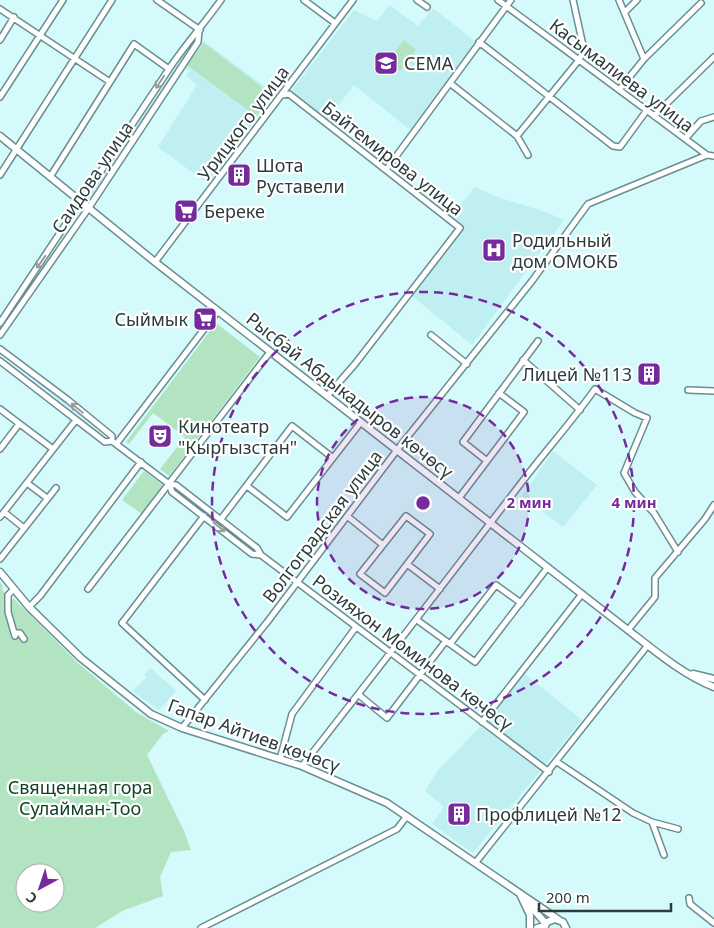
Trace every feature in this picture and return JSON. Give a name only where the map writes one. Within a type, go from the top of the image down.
[{"type":"main road","name":"Рысбай Абдыкадыров көчөсү","points":[[0,136],[155,262],[628,630],[687,672],[714,687]]},
{"type":"main road","name":"Гапар Айтиев көчөсү","points":[[0,572],[29,607],[81,658],[151,714],[182,728],[302,766],[387,803],[476,862],[563,924],[574,928]]},
{"type":"main road","name":"Рысбай Абдыкадыров көчөсү","points":[[687,672],[714,679]]},
{"type":"main road","name":"Гапар Айтиев көчөсү","points":[[520,894],[545,926]]},
{"type":"main road","points":[[520,894],[530,915],[530,928]]},
{"type":"main road","points":[[536,928],[545,926],[551,920],[563,924]]},
{"type":"street","points":[[0,97],[63,0]]},
{"type":"street","points":[[0,175],[112,0]]},
{"type":"street","points":[[157,0],[200,30]]},
{"type":"street","name":"Саидова улица","points":[[0,323],[168,69],[190,38],[200,30],[221,0]]},
{"type":"street","points":[[304,0],[335,23]]},
{"type":"street","name":"Урицкого улица","points":[[155,262],[353,0]]},
{"type":"street","points":[[417,0],[427,7]]},
{"type":"street","name":"Касымалиева улица","points":[[498,0],[707,155]]},
{"type":"street","points":[[386,170],[451,84],[510,0]]},
{"type":"street","points":[[517,136],[550,98],[579,60],[584,50],[572,0]]},
{"type":"street","points":[[619,0],[644,59]]},
{"type":"street","points":[[625,12],[637,0]]},
{"type":"street","points":[[619,90],[644,59],[701,3]]},
{"type":"street","points":[[0,9],[110,82]]},
{"type":"street","points":[[0,40],[14,18]]},
{"type":"street","name":"Саидова улица","points":[[0,335],[88,209],[198,42],[200,30]]},
{"type":"street","points":[[479,42],[613,146],[620,147],[646,110]]},
{"type":"street","points":[[50,177],[134,44],[168,69]]},
{"type":"street","points":[[654,116],[714,57]]},
{"type":"street","points":[[451,84],[517,136],[528,155]]},
{"type":"street","name":"Байтемирова улица","points":[[282,95],[289,94],[460,228],[355,364],[327,396]]},
{"type":"street","points":[[685,139],[701,121],[714,117]]},
{"type":"street","points":[[707,155],[714,156]]},
{"type":"street","name":"Волгоградская улица","points":[[182,728],[297,582],[397,450],[467,364],[588,204],[707,155]]},
{"type":"street","points":[[114,442],[218,311]]},
{"type":"street","points":[[431,335],[467,364]]},
{"type":"street","points":[[486,461],[463,442],[538,340]]},
{"type":"street","name":"Розияхон Моминова көчөсү","points":[[0,349],[68,400],[112,436],[114,442],[169,484],[176,485],[221,519],[257,548],[260,555]]},
{"type":"street","points":[[88,589],[270,352]]},
{"type":"street","points":[[523,360],[580,410]]},
{"type":"street","name":"Розияхон Моминова көчөсү","points":[[0,361],[105,442],[114,442]]},
{"type":"street","points":[[302,766],[391,654],[595,389],[647,418],[624,473],[635,492],[654,513],[678,552]]},
{"type":"street","points":[[688,390],[714,391]]},
{"type":"street","points":[[458,498],[524,412],[499,393]]},
{"type":"street","points":[[0,409],[53,450]]},
{"type":"street","points":[[0,517],[76,420]]},
{"type":"street","points":[[247,486],[287,516],[361,422]]},
{"type":"street","points":[[0,449],[19,424]]},
{"type":"street","points":[[221,519],[292,426],[333,458]]},
{"type":"street","points":[[29,607],[40,596],[141,462]]},
{"type":"street","points":[[27,483],[47,498]]},
{"type":"street","name":"Розияхон Моминова көчөсү","points":[[169,484],[172,492],[252,554],[260,555],[297,582],[549,772]]},
{"type":"street","points":[[0,559],[56,488]]},
{"type":"street","points":[[628,630],[655,597],[655,578],[678,552],[714,505]]},
{"type":"street","points":[[4,512],[24,528]]},
{"type":"street","points":[[204,516],[122,623],[205,700]]},
{"type":"street","points":[[347,516],[383,545]]},
{"type":"street","points":[[406,516],[430,534],[385,593],[360,574],[383,545],[406,516]]},
{"type":"street","points":[[407,564],[440,589]]},
{"type":"street","points":[[417,620],[475,662],[548,567]]},
{"type":"street","points":[[359,695],[387,718],[420,675],[496,585],[521,603]]},
{"type":"street","points":[[14,589],[8,595],[8,612],[15,634],[20,633],[24,639]]},
{"type":"street","points":[[482,722],[582,594]]},
{"type":"street","points":[[280,759],[292,714],[356,627]]},
{"type":"street","points":[[476,862],[648,645]]},
{"type":"street","points":[[557,762],[633,813],[652,822],[678,829]]},
{"type":"street","points":[[200,928],[397,829],[407,816]]},
{"type":"street","points":[[652,822],[664,855]]},
{"type":"street","points":[[689,898],[690,904],[714,923]]},
{"type":"shaded area","name":"СЕМА","points":[[390,5],[418,26],[433,8],[476,42],[410,130],[354,85],[325,123],[289,94],[354,10],[376,21]]},
{"type":"shaded area","points":[[202,40],[275,94],[207,183],[158,147],[197,85],[187,76],[189,71],[183,66]]},
{"type":"shaded area","name":"Родильный дом ОМОКБ","points":[[475,187],[497,197],[546,212],[564,220],[472,345],[412,296],[464,227],[452,216]]},
{"type":"shaded area","points":[[553,451],[597,485],[563,527],[522,496]]},
{"type":"shaded area","points":[[151,668],[176,691],[159,710],[132,691],[146,678],[144,675]]},
{"type":"shaded area","points":[[525,674],[582,720],[473,853],[432,824],[444,807],[425,791],[438,770],[491,716]]},
{"type":"green space","points":[[404,40],[416,50],[400,71],[388,60]]},
{"type":"green space","points":[[204,43],[272,95],[256,116],[187,65]]},
{"type":"green space","points":[[216,323],[260,357],[169,476],[160,469],[185,437],[153,413],[129,444],[126,442]]},
{"type":"green space","points":[[144,471],[164,486],[142,514],[122,500]]},
{"type":"green space","name":"Священная гора Сулайман-Тоо","points":[[0,582],[3,591],[12,601],[13,598],[79,664],[136,712],[169,731],[163,734],[147,755],[184,831],[191,850],[171,852],[160,877],[163,896],[122,911],[95,928],[0,928]]},
{"type":"waterway","points":[[88,200],[194,41]]},
{"type":"waterway","points":[[0,328],[81,214]]},
{"type":"waterway","points":[[0,353],[108,437]]},
{"type":"place","name":"СЕМА","points":[[386,63]]},
{"type":"place","name":"Шота Руставели","points":[[239,175]]},
{"type":"place","name":"Береке","points":[[186,211]]},
{"type":"place","name":"Родильный дом ОМОКБ","points":[[494,250]]},
{"type":"place","name":"Сыймык","points":[[205,319]]},
{"type":"place","name":"Лицей №113","points":[[649,374]]},
{"type":"place","name":"Кинотеатр \"Кыргызстан\"","points":[[160,436]]},
{"type":"place","name":"Профлицей №12","points":[[459,814]]}]
